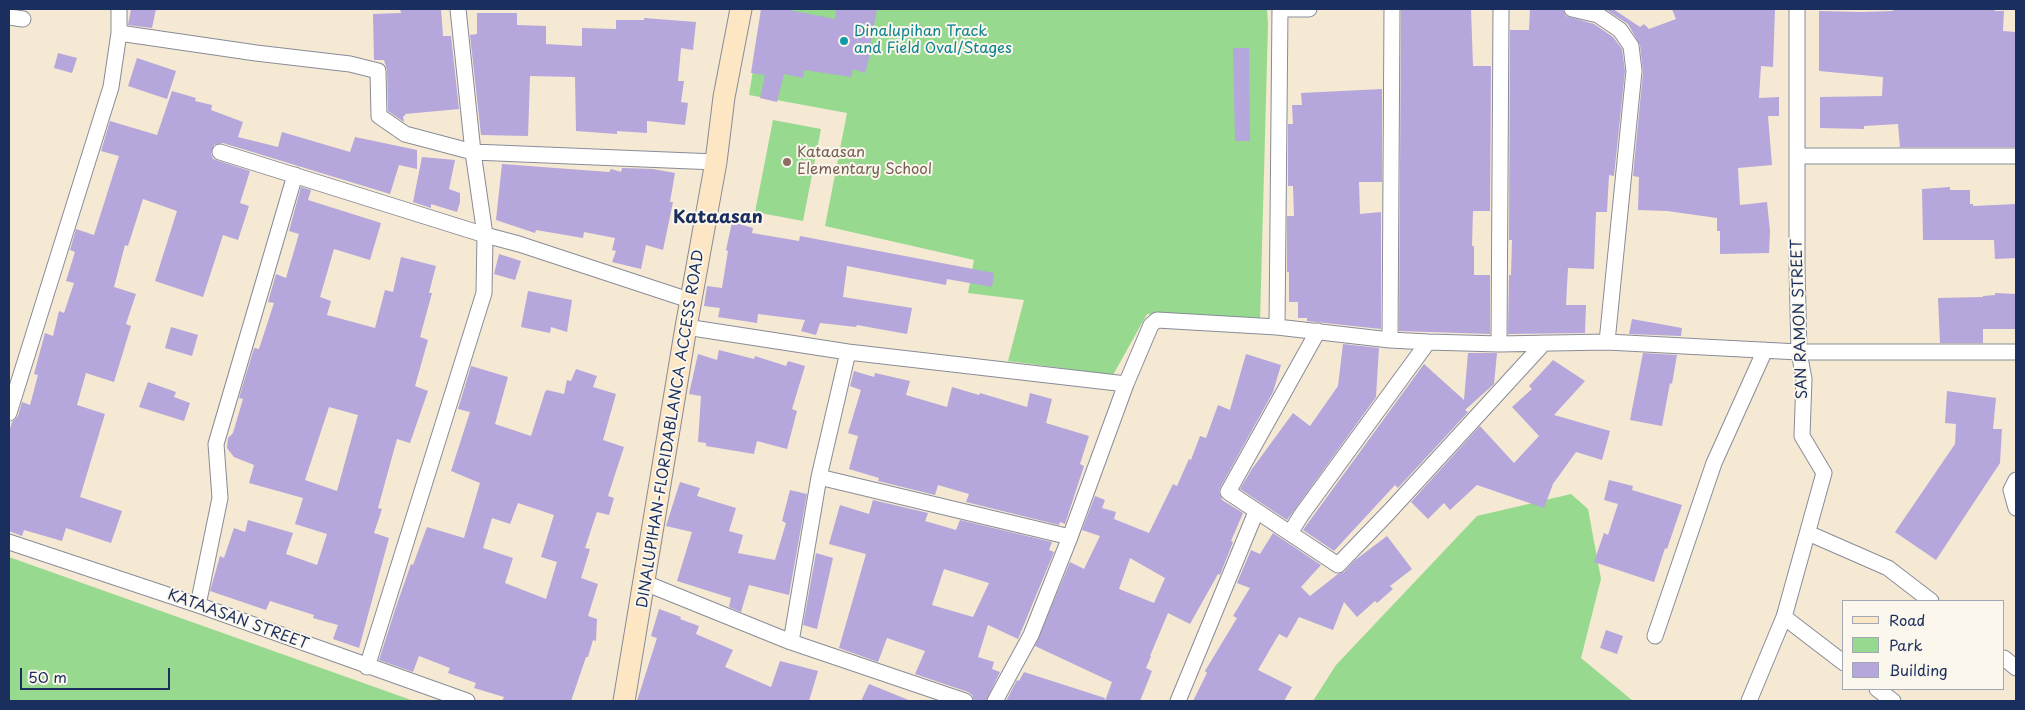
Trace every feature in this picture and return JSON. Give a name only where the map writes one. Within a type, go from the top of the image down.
[{"type":"main road","name":"DINALUPIHAN-FLORIDABLANCA ACCESS ROAD","points":[[624,701],[686,327],[716,162],[724,96],[741,9]]},
{"type":"street","points":[[9,413],[111,87],[119,33],[119,9]]},
{"type":"street","points":[[367,667],[484,293],[485,235],[473,152],[458,9]]},
{"type":"street","points":[[1277,327],[1280,9],[1309,9]]},
{"type":"street","points":[[1390,340],[1392,9]]},
{"type":"street","points":[[1499,344],[1501,9]]},
{"type":"street","points":[[1572,9],[1598,15],[1620,30],[1631,46],[1634,71],[1607,342]]},
{"type":"street","name":"SAN RAMON STREET","points":[[1749,701],[1784,616],[1824,473],[1802,436],[1804,379],[1799,352],[1797,266],[1798,9]]},
{"type":"street","points":[[119,33],[256,54],[350,64],[378,71],[379,116],[405,134],[473,152],[716,162]]},
{"type":"street","points":[[220,152],[519,244],[692,300]]},
{"type":"street","points":[[1798,156],[2016,156]]},
{"type":"street","points":[[198,605],[220,498],[216,444],[295,175]]},
{"type":"street","points":[[995,701],[1031,635],[1070,537],[1126,384],[1151,325],[1157,320],[1277,327],[1390,340],[1428,342],[1499,344],[1607,342],[1799,352],[2016,352]]},
{"type":"street","points":[[686,327],[848,352],[1126,384]]},
{"type":"street","points":[[1318,331],[1228,492],[1338,565],[1544,343]]},
{"type":"street","points":[[1290,533],[1428,342]]},
{"type":"street","points":[[1655,636],[1714,464],[1765,350]]},
{"type":"street","points":[[791,642],[819,477],[848,352]]},
{"type":"street","points":[[819,477],[1070,537]]},
{"type":"street","points":[[2016,480],[2011,490],[2016,508]]},
{"type":"street","points":[[1178,701],[1256,512]]},
{"type":"street","points":[[1808,533],[1888,568],[1930,600]]},
{"type":"street","name":"KATAASAN STREET","points":[[9,542],[198,605],[367,667],[467,701]]},
{"type":"street","points":[[645,582],[791,642],[965,701]]},
{"type":"street","points":[[1784,616],[1842,661]]},
{"type":"street","points":[[2005,659],[2016,668]]},
{"type":"street","points":[[1878,690],[1893,701]]},
{"type":"green space","points":[[763,9],[1267,9],[1260,321],[1147,314],[1113,375],[1008,361],[1024,300],[968,293],[974,260],[825,226],[847,113],[749,95]]},
{"type":"green space","points":[[773,120],[821,129],[803,221],[755,212]]},
{"type":"green space","points":[[1571,494],[1588,509],[1601,579],[1581,658],[1633,701],[1313,701],[1336,665],[1477,516]]},
{"type":"green space","points":[[9,557],[414,701],[9,701]]},
{"type":"building","points":[[131,9],[156,9],[152,28],[128,25]]},
{"type":"building","points":[[400,9],[441,9],[443,36],[451,36],[459,109],[405,114],[403,116],[404,122],[388,111],[387,70],[384,60],[374,60],[373,14],[401,13]]},
{"type":"building","points":[[761,9],[784,9],[835,19],[836,9],[877,9],[869,51],[871,51],[865,73],[853,69],[851,77],[804,70],[803,78],[784,74],[777,102],[760,98],[765,75],[751,73]]},
{"type":"building","points":[[1401,9],[1471,9],[1473,66],[1491,66],[1490,211],[1473,211],[1472,246],[1474,246],[1474,275],[1490,275],[1490,334],[1399,331]]},
{"type":"building","points":[[1530,9],[1563,9],[1566,16],[1594,24],[1613,37],[1622,49],[1625,71],[1614,176],[1609,175],[1607,212],[1596,212],[1594,269],[1568,268],[1566,305],[1586,305],[1585,333],[1508,334],[1509,275],[1511,275],[1512,240],[1509,240],[1510,30],[1529,30]]},
{"type":"building","points":[[1605,9],[1613,9],[1640,27],[1644,24],[1649,29],[1676,19],[1672,9],[1775,9],[1773,67],[1761,66],[1759,98],[1779,97],[1779,116],[1768,116],[1772,165],[1738,168],[1740,205],[1767,202],[1770,231],[1769,253],[1720,254],[1720,231],[1717,231],[1717,218],[1667,211],[1638,210],[1639,177],[1633,176],[1643,72],[1640,45],[1628,24]]},
{"type":"building","points":[[1893,9],[1995,9],[1995,11],[2004,11],[2003,31],[2016,32],[2016,147],[1900,147],[1898,124],[1864,126],[1864,129],[1820,128],[1820,97],[1882,96],[1883,77],[1819,71],[1819,11],[1862,12],[1893,11]]},
{"type":"building","points":[[477,13],[517,13],[517,25],[546,26],[546,44],[582,46],[582,28],[616,29],[616,20],[644,20],[644,18],[696,22],[693,50],[681,48],[678,81],[684,81],[681,102],[688,103],[685,125],[647,121],[647,133],[617,131],[617,134],[576,131],[575,77],[530,76],[528,136],[481,135],[470,35],[477,34]]},
{"type":"building","points":[[1233,48],[1249,48],[1250,141],[1235,141]]},
{"type":"building","points":[[58,53],[77,58],[72,73],[54,68]]},
{"type":"building","points":[[137,58],[176,71],[167,99],[128,86]]},
{"type":"building","points":[[1382,89],[1382,182],[1359,182],[1360,214],[1381,212],[1381,329],[1307,321],[1307,318],[1298,318],[1298,302],[1289,302],[1289,272],[1287,272],[1287,216],[1294,216],[1293,186],[1288,186],[1288,124],[1293,124],[1292,105],[1302,105],[1301,93]]},
{"type":"building","points":[[172,91],[196,98],[195,101],[212,105],[211,110],[243,122],[238,137],[278,147],[282,132],[350,152],[355,137],[417,150],[417,169],[399,165],[390,194],[223,143],[214,145],[211,154],[213,159],[250,171],[240,203],[249,206],[238,240],[223,235],[203,297],[155,281],[177,211],[143,199],[128,246],[125,245],[114,287],[136,294],[126,324],[131,326],[114,382],[86,373],[77,405],[105,414],[80,497],[122,511],[111,543],[66,528],[62,541],[24,530],[22,536],[9,531],[9,432],[12,422],[18,416],[22,402],[30,405],[38,375],[34,374],[45,333],[53,336],[59,311],[64,313],[74,283],[66,281],[75,252],[70,250],[76,229],[94,235],[119,156],[101,151],[110,121],[157,135]]},
{"type":"building","points":[[422,157],[455,160],[449,189],[460,193],[457,212],[431,204],[431,208],[413,202]]},
{"type":"building","points":[[502,164],[609,172],[611,169],[621,172],[622,168],[653,169],[675,173],[670,202],[673,202],[663,250],[646,245],[641,269],[612,262],[616,251],[612,250],[615,238],[584,232],[583,238],[536,230],[535,233],[496,220]]},
{"type":"building","points":[[301,187],[311,190],[308,200],[381,223],[370,260],[334,249],[320,297],[331,301],[327,315],[375,328],[385,290],[393,292],[401,257],[436,266],[429,293],[432,293],[420,337],[428,340],[415,386],[428,391],[410,443],[397,439],[378,508],[382,509],[374,533],[389,538],[359,648],[333,639],[338,625],[313,618],[314,615],[270,601],[266,610],[210,591],[220,556],[224,558],[234,528],[245,532],[248,520],[293,533],[286,554],[317,565],[327,534],[295,524],[303,498],[249,483],[254,465],[234,457],[227,448],[228,438],[233,433],[243,399],[239,398],[254,348],[259,349],[274,303],[268,302],[276,274],[286,278],[299,234],[289,231]],"holes":[[[329,407],[358,415],[337,491],[305,480]]]},
{"type":"building","points":[[1950,187],[1950,190],[1970,190],[1970,204],[1973,204],[1973,206],[2016,204],[2016,258],[1995,259],[1994,240],[1923,240],[1922,189]]},
{"type":"building","points":[[732,222],[753,228],[752,233],[799,241],[800,236],[994,273],[992,287],[947,279],[946,285],[847,266],[843,297],[912,308],[907,334],[857,325],[856,327],[820,323],[816,335],[801,331],[805,320],[758,314],[757,323],[718,317],[720,308],[704,306],[707,286],[722,288],[728,251],[726,250]]},
{"type":"building","points":[[499,254],[521,261],[515,280],[494,274]]},
{"type":"building","points":[[528,291],[572,300],[567,332],[551,327],[550,333],[521,327]]},
{"type":"building","points":[[1995,293],[2016,294],[2016,329],[1983,329],[1983,343],[1940,343],[1938,298],[1983,297],[1995,295]]},
{"type":"building","points":[[1632,319],[1682,328],[1681,336],[1629,334]]},
{"type":"building","points":[[171,327],[198,335],[192,356],[165,348]]},
{"type":"building","points":[[1343,344],[1379,348],[1376,397],[1287,520],[1240,489],[1252,469],[1293,413],[1310,426],[1338,386]]},
{"type":"building","points":[[719,350],[754,359],[755,356],[786,366],[788,361],[805,366],[792,409],[797,411],[787,449],[757,441],[754,454],[706,446],[706,443],[698,442],[701,396],[689,394],[698,354],[717,360]]},
{"type":"building","points":[[1468,353],[1497,353],[1494,384],[1465,410],[1468,412],[1398,488],[1395,485],[1334,551],[1303,530],[1424,364],[1464,400]]},
{"type":"building","points":[[1643,353],[1677,355],[1662,426],[1630,420]]},
{"type":"building","points":[[1246,354],[1281,365],[1273,392],[1220,488],[1219,492],[1222,500],[1243,513],[1231,541],[1233,542],[1220,575],[1218,574],[1190,624],[1168,613],[1146,668],[1152,671],[1140,701],[1105,701],[1112,682],[1035,646],[1070,562],[1084,569],[1100,536],[1082,530],[1095,496],[1105,500],[1102,508],[1116,512],[1114,519],[1149,533],[1173,484],[1177,486],[1189,459],[1191,460],[1200,436],[1206,438],[1218,405],[1230,410]],"holes":[[[1130,558],[1165,578],[1154,603],[1119,589]]]},
{"type":"building","points":[[1553,360],[1585,381],[1554,415],[1610,431],[1602,460],[1576,452],[1553,484],[1544,508],[1477,485],[1450,510],[1444,503],[1428,519],[1411,502],[1480,426],[1514,463],[1539,436],[1512,407],[1532,389],[1529,386]]},
{"type":"building","points":[[471,366],[508,377],[495,424],[531,436],[545,392],[547,390],[564,394],[567,380],[571,381],[576,369],[597,376],[593,387],[616,394],[603,440],[624,447],[608,496],[614,498],[609,515],[597,512],[585,548],[590,549],[581,578],[598,584],[588,616],[597,619],[596,641],[593,640],[571,701],[502,701],[504,697],[474,688],[476,683],[448,673],[450,668],[419,656],[413,672],[379,660],[411,564],[413,565],[427,527],[464,538],[480,483],[451,471],[470,412],[458,409]],"holes":[[[518,503],[554,515],[541,557],[557,562],[546,599],[505,583],[513,558],[483,548],[492,518],[510,524]]]},
{"type":"building","points":[[854,371],[874,377],[875,373],[910,381],[906,395],[947,407],[952,387],[1027,407],[1030,393],[1052,399],[1046,423],[1089,436],[1080,464],[1084,466],[1065,524],[1060,522],[1059,525],[966,502],[969,494],[938,485],[935,495],[878,481],[879,478],[849,469],[858,436],[848,433],[861,390],[850,386]]},
{"type":"building","points":[[148,382],[176,392],[174,397],[190,403],[184,421],[139,407]]},
{"type":"building","points":[[1947,391],[1996,398],[1993,429],[2002,429],[2000,463],[1936,560],[1895,532],[1955,444],[1956,424],[1945,423]]},
{"type":"building","points":[[1609,480],[1633,486],[1632,490],[1682,505],[1654,582],[1594,562],[1604,533],[1608,535],[1618,504],[1604,500]]},
{"type":"building","points":[[680,482],[700,488],[697,496],[736,508],[729,531],[743,535],[738,553],[775,560],[786,523],[782,521],[790,490],[807,494],[789,595],[749,585],[741,612],[729,607],[731,598],[677,581],[692,532],[666,526]]},
{"type":"building","points":[[873,500],[928,513],[925,521],[956,530],[960,520],[1052,542],[1049,550],[1054,552],[1018,639],[988,625],[978,657],[994,662],[992,669],[1000,672],[986,701],[974,701],[972,695],[968,692],[915,674],[925,651],[887,638],[878,662],[839,648],[866,554],[829,544],[840,505],[869,514]],"holes":[[[944,569],[989,583],[973,617],[932,605]]]},
{"type":"building","points":[[1273,533],[1321,565],[1301,587],[1310,596],[1338,574],[1344,572],[1354,561],[1387,536],[1412,569],[1390,586],[1393,589],[1377,603],[1375,601],[1357,617],[1344,602],[1333,630],[1299,617],[1287,638],[1279,634],[1258,670],[1292,687],[1284,701],[1193,701],[1207,673],[1205,671],[1237,618],[1233,616],[1250,588],[1237,583],[1251,550],[1260,554]]},
{"type":"building","points":[[816,553],[833,558],[817,629],[803,625]]},
{"type":"building","points":[[659,609],[699,626],[696,634],[733,650],[725,667],[771,687],[780,661],[818,671],[809,701],[637,701],[657,638],[651,636]]},
{"type":"building","points":[[1606,630],[1623,636],[1617,654],[1600,648]]},
{"type":"building","points":[[1024,672],[1105,698],[1104,701],[1006,701],[1017,680],[1019,681]]},
{"type":"building","points":[[869,684],[911,701],[861,701]]},
{"type":"place","name":"Dinalupihan Track and Field Oval/Stages","points":[[844,41]]},
{"type":"place","name":"Kataasan Elementary School","points":[[787,162]]},
{"type":"district","name":"Kataasan","points":[[718,218]]}]
